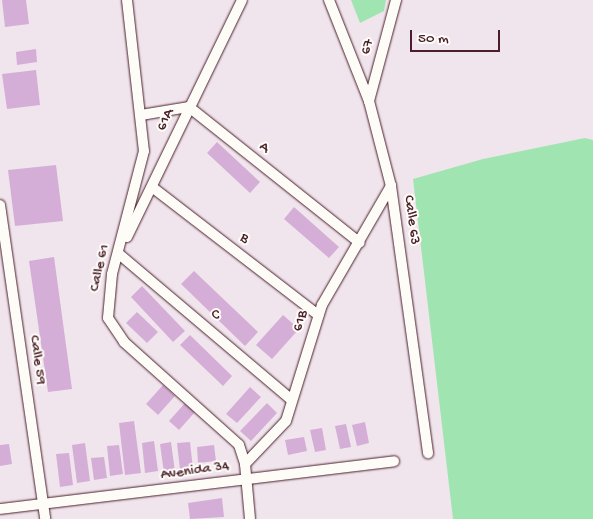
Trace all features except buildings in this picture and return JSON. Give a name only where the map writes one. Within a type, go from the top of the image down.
[{"type":"street","name":"Calle 61","points":[[126,0],[144,151],[108,295],[114,332],[239,445],[245,464],[250,519]]},
{"type":"street","name":"61A","points":[[119,254],[242,0]]},
{"type":"street","name":"Calle 63","points":[[329,0],[370,102],[391,186],[428,453]]},
{"type":"street","name":"67","points":[[370,102],[396,0]]},
{"type":"street","points":[[141,115],[189,107]]},
{"type":"street","name":"A","points":[[189,107],[360,243]]},
{"type":"street","name":"61B","points":[[245,464],[286,421],[318,315],[391,186]]},
{"type":"street","name":"B","points":[[152,187],[318,315]]},
{"type":"street","name":"Calle 59","points":[[0,204],[3,257],[45,519]]},
{"type":"street","name":"C","points":[[119,254],[292,400]]},
{"type":"street","name":"Avenida 34","points":[[0,509],[394,461]]},
{"type":"green space","points":[[351,0],[386,0],[384,11],[360,23]]},
{"type":"green space","points":[[585,138],[593,140],[593,519],[453,519],[413,179],[483,159]]}]
